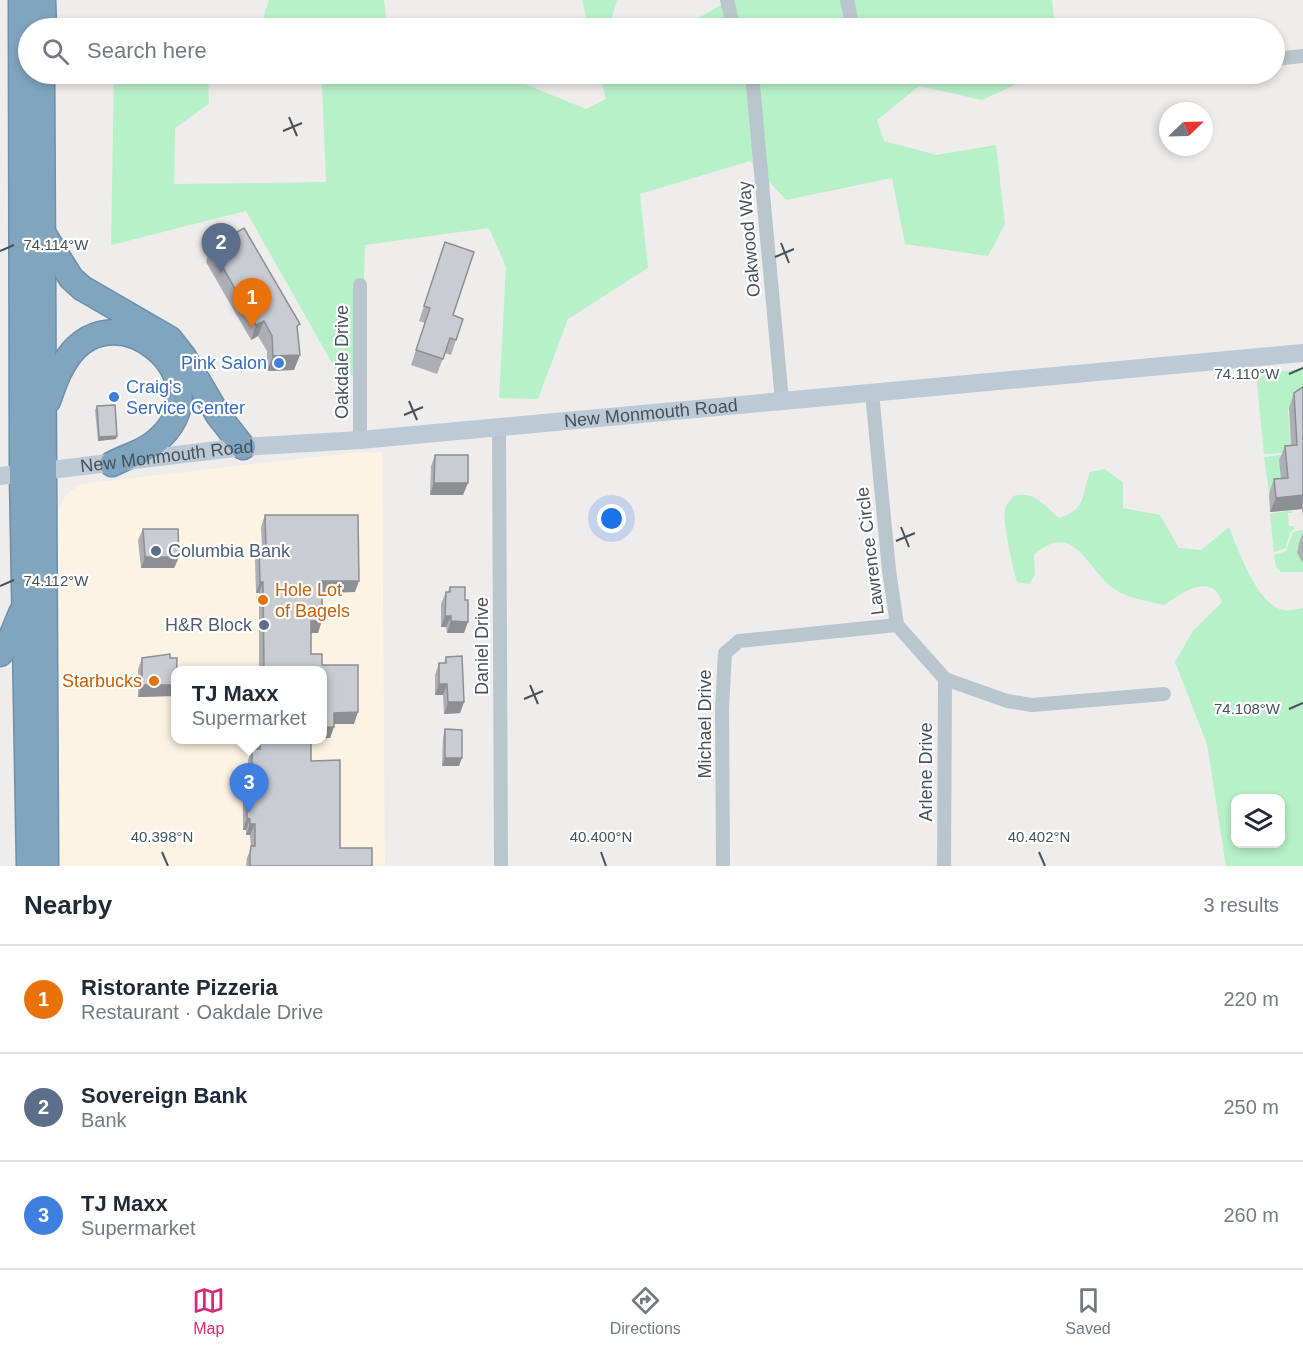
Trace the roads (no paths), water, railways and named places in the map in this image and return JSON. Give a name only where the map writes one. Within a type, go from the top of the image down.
[{"type":"highway","points":[[21,0],[21,18]]},
{"type":"highway","points":[[43,0],[44,18]]},
{"type":"highway","points":[[21,84],[22,474],[29,866]]},
{"type":"highway","points":[[42,84],[44,412]]},
{"type":"highway","points":[[42,233],[71,278],[82,288],[170,339],[184,357],[218,415],[243,447]]},
{"type":"highway","points":[[46,866],[22,474],[62,365],[87,340],[112,333],[127,333],[151,343],[162,352],[173,368],[177,381],[178,407],[172,421],[154,443],[112,464]]},
{"type":"highway","points":[[0,654],[8,645],[25,602]]},
{"type":"main road","name":"New Monmouth Road","points":[[22,474],[243,447],[360,440],[1303,353]]},
{"type":"street","points":[[727,0],[732,18]]},
{"type":"street","points":[[847,0],[851,18]]},
{"type":"street","points":[[1285,58],[1303,56]]},
{"type":"street","name":"Oakwood Way","points":[[753,84],[782,401]]},
{"type":"street","name":"Oakdale Drive","points":[[360,285],[360,440]]},
{"type":"street","name":"Lawrence Circle","points":[[872,393],[889,570],[897,625],[945,679],[1007,701],[1032,705],[1164,694]]},
{"type":"street","name":"Daniel Drive","points":[[498,426],[501,866]]},
{"type":"street","name":"Michael Drive","points":[[723,866],[722,708],[725,653],[739,641],[897,625]]},
{"type":"street","name":"Arlene Drive","points":[[944,866],[945,679]]},
{"type":"place","name":"Sovereign Bank","points":[[221,273]]},
{"type":"place","name":"Ristorante Pizzeria","points":[[252,328]]},
{"type":"place","name":"Pink Salon","points":[[279,363]]},
{"type":"place","name":"Craig's Service Center","points":[[114,397]]},
{"type":"place","name":"Columbia Bank","points":[[156,551]]},
{"type":"place","name":"Hole Lot of Bagels","points":[[263,600]]},
{"type":"place","name":"H&R Block","points":[[264,625]]},
{"type":"place","name":"Starbucks","points":[[154,681]]},
{"type":"place","name":"TJ Maxx","points":[[249,813]]}]
